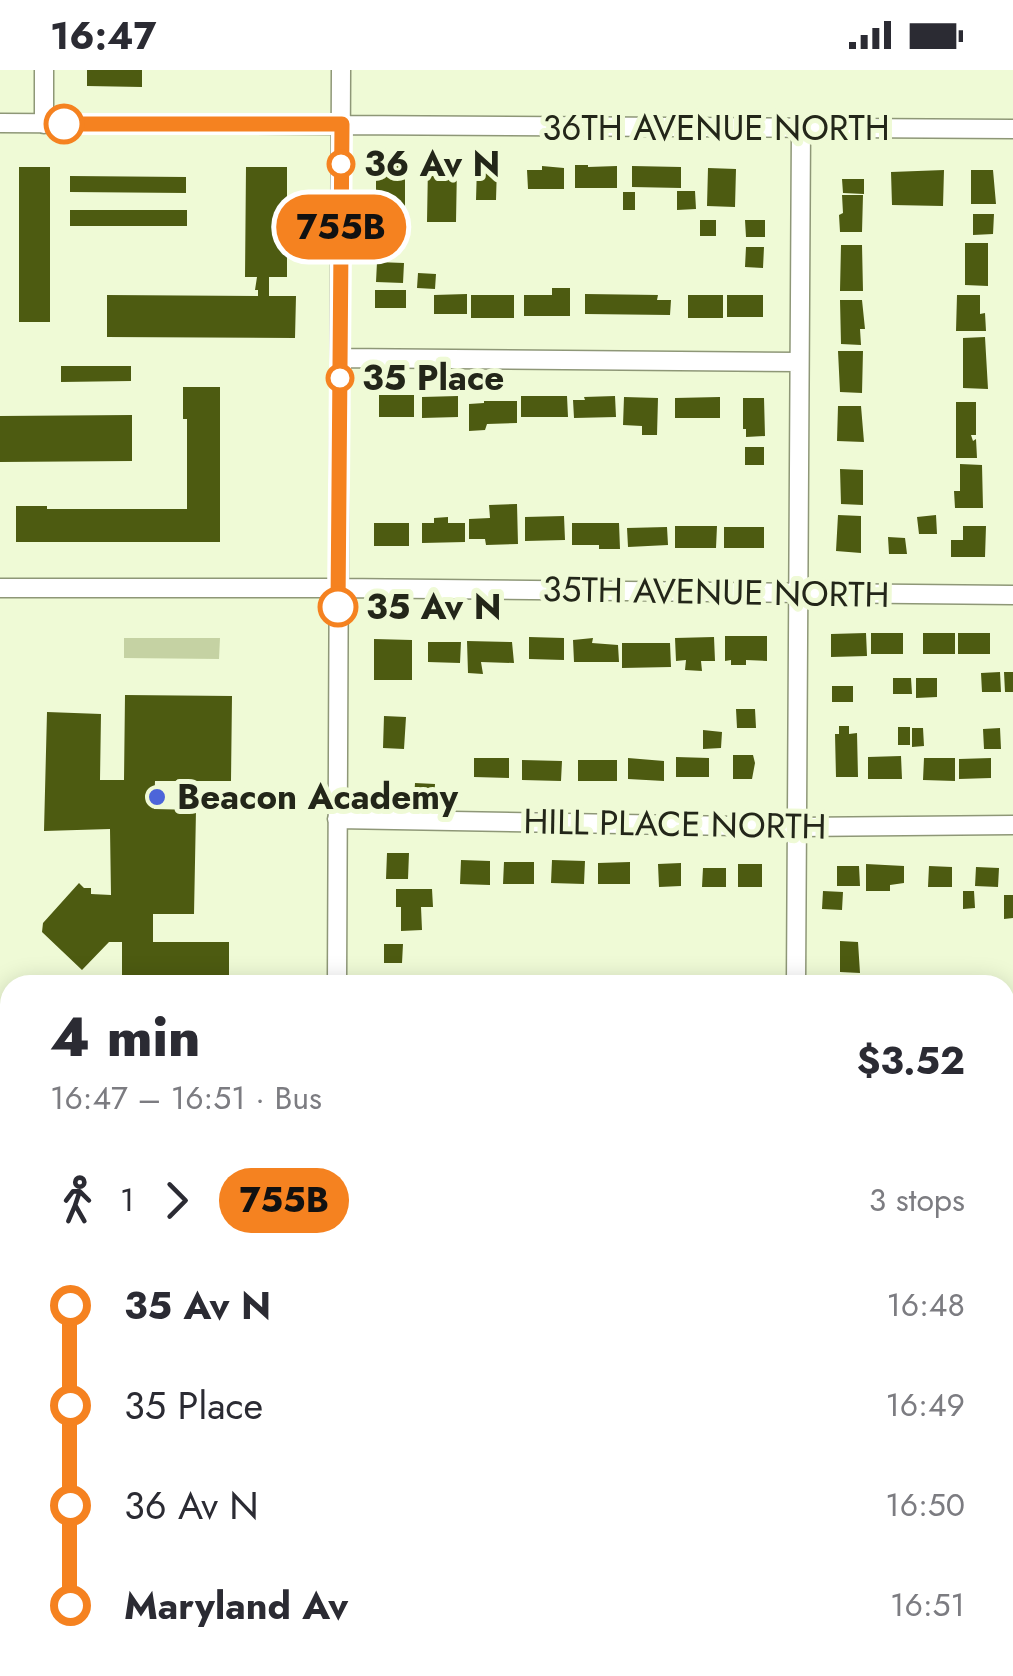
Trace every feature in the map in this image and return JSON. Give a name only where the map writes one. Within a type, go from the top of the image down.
[{"type":"street","points":[[44,70],[44,124]]},
{"type":"street","points":[[337,975],[341,70]]},
{"type":"street","name":"36TH AVENUE NORTH","points":[[0,123],[1013,129]]},
{"type":"street","points":[[796,975],[801,128]]},
{"type":"street","points":[[340,358],[800,362]]},
{"type":"street","name":"35TH AVENUE NORTH","points":[[0,588],[1013,595]]},
{"type":"street","name":"HILL PLACE NORTH","points":[[337,819],[1013,825]]},
{"type":"green space","points":[[124,638],[220,638],[219,659],[124,658]]},
{"type":"building","points":[[87,70],[142,70],[142,87],[87,86]]},
{"type":"building","points":[[376,165],[405,165],[405,222],[376,222]]},
{"type":"building","points":[[428,165],[457,165],[456,222],[427,222]]},
{"type":"building","points":[[575,165],[617,166],[617,188],[575,188]]},
{"type":"building","points":[[477,166],[497,166],[496,200],[476,200]]},
{"type":"building","points":[[542,166],[564,168],[564,189],[528,189],[527,170],[542,170]]},
{"type":"building","points":[[632,166],[681,167],[681,188],[632,187]]},
{"type":"building","points":[[19,167],[50,167],[50,322],[19,322]]},
{"type":"building","points":[[246,167],[287,167],[287,277],[269,277],[269,296],[296,296],[295,338],[107,337],[107,295],[258,296],[257,277],[245,277]]},
{"type":"building","points":[[708,168],[736,169],[735,207],[707,206]]},
{"type":"building","points":[[944,170],[943,206],[892,205],[891,172]]},
{"type":"building","points":[[971,170],[993,170],[996,204],[971,204]]},
{"type":"building","points":[[70,176],[186,177],[186,193],[70,192]]},
{"type":"building","points":[[842,179],[864,179],[864,194],[843,193]]},
{"type":"building","points":[[677,191],[695,191],[696,209],[677,210]]},
{"type":"building","points":[[623,192],[635,192],[635,210],[623,210]]},
{"type":"building","points":[[842,195],[863,195],[862,232],[840,232]]},
{"type":"building","points":[[70,210],[187,210],[187,226],[70,226]]},
{"type":"building","points":[[973,214],[994,214],[993,234],[973,235]]},
{"type":"building","points":[[700,220],[716,220],[716,236],[700,236]]},
{"type":"building","points":[[745,220],[765,220],[765,237],[746,237]]},
{"type":"building","points":[[965,243],[988,243],[988,286],[965,285]]},
{"type":"building","points":[[841,245],[862,245],[863,291],[840,291]]},
{"type":"building","points":[[746,247],[764,247],[763,268],[745,267]]},
{"type":"building","points":[[377,262],[404,263],[403,283],[376,282]]},
{"type":"building","points":[[418,273],[436,274],[435,289],[417,288]]},
{"type":"building","points":[[552,288],[570,288],[570,316],[524,316],[524,295],[552,295]]},
{"type":"building","points":[[375,290],[406,290],[406,308],[375,308]]},
{"type":"building","points":[[467,294],[467,314],[434,314],[434,295]]},
{"type":"building","points":[[585,294],[658,295],[657,300],[671,300],[670,315],[585,314]]},
{"type":"building","points":[[471,295],[514,295],[514,318],[471,318]]},
{"type":"building","points":[[688,295],[723,295],[723,318],[688,318]]},
{"type":"building","points":[[727,295],[763,295],[763,317],[727,317]]},
{"type":"building","points":[[957,295],[980,295],[980,314],[985,313],[986,331],[956,331]]},
{"type":"building","points":[[840,300],[862,300],[865,329],[860,329],[861,345],[841,344]]},
{"type":"building","points":[[985,337],[988,389],[963,388],[963,338]]},
{"type":"building","points":[[838,351],[863,351],[862,393],[840,392]]},
{"type":"building","points":[[61,366],[131,366],[131,381],[61,382]]},
{"type":"building","points":[[183,387],[220,387],[220,542],[16,542],[16,506],[187,509]]},
{"type":"building","points":[[379,395],[414,395],[414,417],[379,417]]},
{"type":"building","points":[[458,396],[458,417],[422,418],[422,397]]},
{"type":"building","points":[[521,396],[567,396],[568,417],[521,417]]},
{"type":"building","points":[[615,396],[616,417],[574,418],[573,400]]},
{"type":"building","points":[[624,397],[658,398],[657,435],[642,435],[642,426],[623,425]]},
{"type":"building","points":[[720,397],[720,418],[675,418],[675,398]]},
{"type":"building","points":[[743,398],[764,398],[765,436],[746,437]]},
{"type":"building","points":[[517,401],[517,423],[487,424],[485,430],[469,431],[469,404]]},
{"type":"building","points":[[956,402],[976,402],[976,435],[971,435],[973,441],[976,439],[977,458],[956,458]]},
{"type":"building","points":[[838,406],[861,406],[864,442],[837,441]]},
{"type":"building","points":[[132,415],[132,461],[0,462],[0,416]]},
{"type":"building","points":[[745,447],[764,447],[764,465],[745,465]]},
{"type":"building","points":[[960,464],[982,465],[983,508],[955,508],[954,491],[960,491]]},
{"type":"building","points":[[840,469],[863,470],[863,505],[841,504]]},
{"type":"building","points":[[517,504],[518,544],[486,545],[485,539],[469,539],[469,519],[490,518],[489,505]]},
{"type":"building","points":[[838,515],[861,516],[861,553],[836,551]]},
{"type":"building","points":[[936,515],[937,534],[919,534],[917,517]]},
{"type":"building","points":[[564,516],[565,540],[525,541],[525,517]]},
{"type":"building","points":[[448,517],[448,523],[465,523],[465,542],[422,543],[422,523]]},
{"type":"building","points":[[374,523],[409,523],[409,546],[374,546]]},
{"type":"building","points":[[572,523],[619,523],[620,549],[572,545]]},
{"type":"building","points":[[675,526],[717,526],[716,548],[675,548]]},
{"type":"building","points":[[963,526],[986,526],[985,557],[951,557],[951,540],[963,540]]},
{"type":"building","points":[[667,527],[668,545],[628,547],[627,528]]},
{"type":"building","points":[[724,527],[764,527],[764,548],[724,548]]},
{"type":"building","points":[[888,537],[905,538],[907,554],[889,554]]},
{"type":"building","points":[[866,633],[867,656],[831,657],[831,634]]},
{"type":"building","points":[[871,633],[903,633],[903,654],[871,654]]},
{"type":"building","points":[[923,633],[955,633],[955,654],[923,654]]},
{"type":"building","points":[[958,633],[990,633],[990,654],[958,654]]},
{"type":"building","points":[[725,636],[767,636],[767,661],[746,660],[746,665],[731,665],[731,660],[725,661]]},
{"type":"building","points":[[529,637],[564,638],[564,660],[529,659]]},
{"type":"building","points":[[714,637],[715,661],[701,661],[702,671],[685,670],[686,660],[676,661],[675,638]]},
{"type":"building","points":[[593,638],[592,643],[618,645],[619,662],[574,662],[573,640]]},
{"type":"building","points":[[374,639],[412,640],[412,680],[374,680]]},
{"type":"building","points":[[467,641],[512,642],[514,663],[481,662],[483,674],[468,673]]},
{"type":"building","points":[[428,642],[461,642],[460,663],[428,662]]},
{"type":"building","points":[[622,643],[670,643],[671,667],[622,668]]},
{"type":"building","points":[[1000,672],[1001,692],[982,692],[981,673]]},
{"type":"building","points":[[1004,672],[1013,672],[1013,692],[1005,692]]},
{"type":"building","points":[[893,678],[911,678],[912,694],[893,694]]},
{"type":"building","points":[[916,678],[937,678],[937,697],[916,698]]},
{"type":"building","points":[[832,686],[853,686],[853,702],[832,702]]},
{"type":"building","points":[[125,695],[232,696],[231,781],[155,781],[154,809],[196,810],[194,914],[153,914],[153,942],[229,942],[229,975],[122,975],[122,942],[109,942],[82,970],[42,932],[43,923],[79,883],[91,888],[91,894],[111,895],[110,829],[44,831],[47,712],[101,714],[100,780],[124,780]]},
{"type":"building","points":[[736,709],[755,709],[756,728],[737,728]]},
{"type":"building","points":[[384,716],[406,717],[404,749],[383,748]]},
{"type":"building","points":[[839,726],[849,726],[849,734],[857,733],[858,777],[836,777],[835,734],[839,734]]},
{"type":"building","points":[[898,727],[910,727],[910,745],[898,745]]},
{"type":"building","points":[[912,728],[923,728],[924,746],[912,747]]},
{"type":"building","points":[[1000,728],[1001,749],[984,749],[983,729]]},
{"type":"building","points":[[703,730],[722,732],[721,748],[703,749]]},
{"type":"building","points":[[733,755],[753,755],[752,779],[733,779]]},
{"type":"building","points":[[901,756],[902,779],[868,779],[868,757]]},
{"type":"building","points":[[676,757],[709,758],[709,777],[676,777]]},
{"type":"building","points":[[474,758],[509,758],[509,778],[474,777]]},
{"type":"building","points":[[628,758],[664,761],[664,781],[628,779]]},
{"type":"building","points":[[924,758],[955,758],[955,781],[923,780]]},
{"type":"building","points":[[991,758],[991,778],[959,779],[959,759]]},
{"type":"building","points":[[522,760],[562,761],[561,781],[522,780]]},
{"type":"building","points":[[578,760],[617,760],[617,781],[578,781]]},
{"type":"building","points":[[415,783],[435,784],[434,800],[414,800]]},
{"type":"building","points":[[387,853],[409,853],[408,879],[386,879]]},
{"type":"building","points":[[461,860],[490,861],[490,885],[460,884]]},
{"type":"building","points":[[552,860],[585,861],[584,884],[551,883]]},
{"type":"building","points":[[504,862],[534,862],[534,884],[503,884]]},
{"type":"building","points":[[630,862],[630,884],[598,884],[598,863]]},
{"type":"building","points":[[681,863],[681,886],[659,887],[658,864]]},
{"type":"building","points":[[738,864],[762,864],[762,887],[738,887]]},
{"type":"building","points":[[866,864],[904,866],[904,883],[890,885],[890,891],[866,891]]},
{"type":"building","points":[[837,866],[859,866],[860,886],[837,886]]},
{"type":"building","points":[[929,866],[952,867],[952,887],[928,887]]},
{"type":"building","points":[[976,867],[999,868],[998,887],[975,886]]},
{"type":"building","points":[[703,868],[726,868],[726,887],[702,887]]},
{"type":"building","points":[[396,889],[432,889],[433,907],[421,907],[422,930],[401,931]]},
{"type":"building","points":[[823,891],[843,892],[842,910],[822,909]]},
{"type":"building","points":[[963,891],[974,891],[975,908],[963,909]]},
{"type":"building","points":[[1004,895],[1013,895],[1013,918],[1004,919]]},
{"type":"building","points":[[840,941],[858,942],[860,973],[840,972]]},
{"type":"building","points":[[384,944],[403,944],[402,963],[384,963]]},
{"type":"bus line","name":"755B","points":[[64,124],[342,124],[338,607]]},
{"type":"place","name":"36 Av N","points":[[341,164]]},
{"type":"place","name":"35 Place","points":[[340,378]]},
{"type":"place","name":"35 Av N","points":[[338,607]]},
{"type":"place","name":"Beacon Academy","points":[[157,797]]}]
